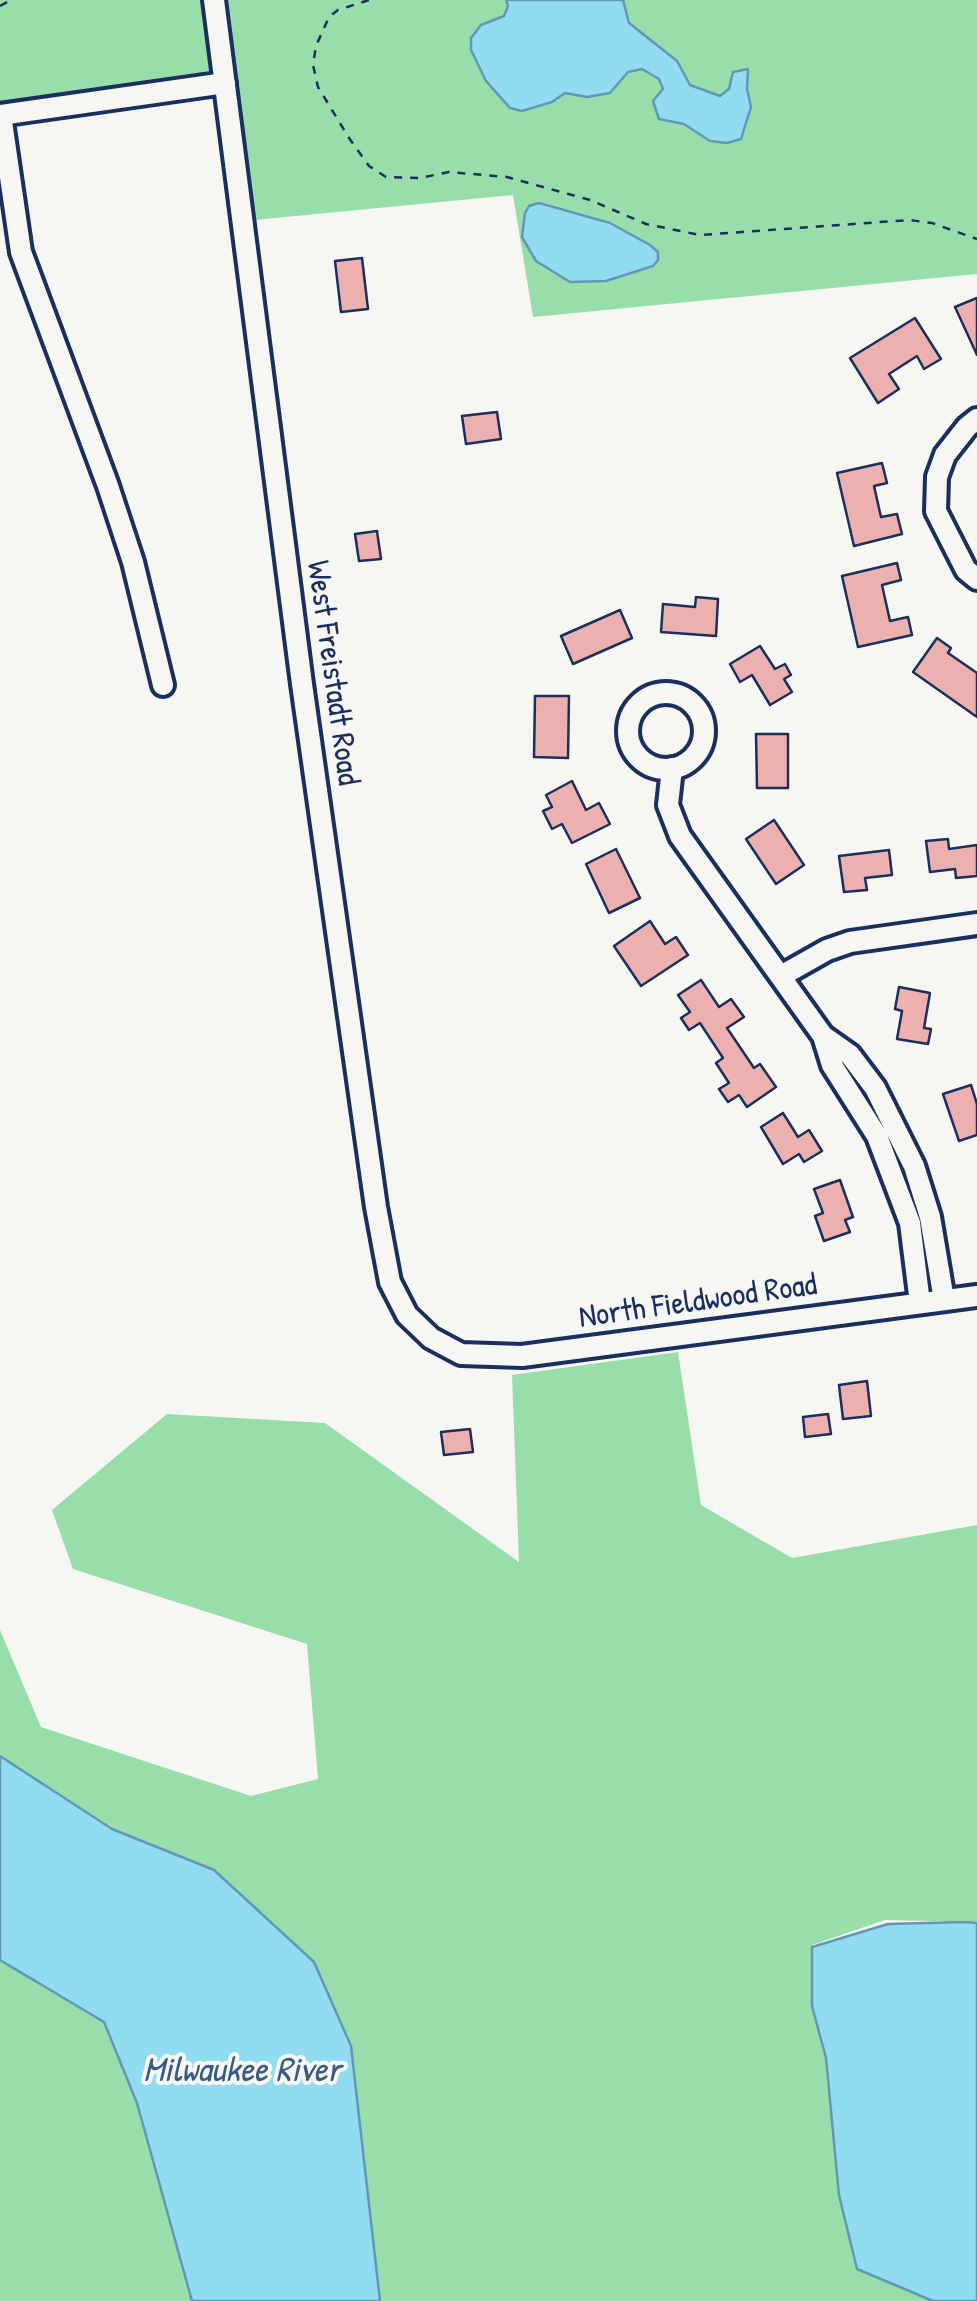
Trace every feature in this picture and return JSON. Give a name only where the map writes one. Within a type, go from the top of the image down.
[{"type":"street","name":"West Freistadt Road","points":[[214,0],[302,684],[376,1207],[390,1282],[406,1315],[431,1338]]},
{"type":"street","points":[[163,685],[108,486],[21,252],[0,115],[225,82]]},
{"type":"street","points":[[977,420],[966,427],[945,455],[937,477],[936,512],[966,570],[977,580]]},
{"type":"street","points":[[672,768],[668,805],[680,836],[822,1036],[850,1055],[875,1088],[886,1130],[914,1166],[920,1220],[920,1303]]},
{"type":"street","points":[[781,976],[850,942],[977,924]]},
{"type":"street","points":[[920,1220],[944,1300]]},
{"type":"street","name":"North Fieldwood Road","points":[[431,1338],[461,1354],[522,1356],[977,1296]]},
{"type":"path","points":[[0,6],[10,0]]},
{"type":"path","points":[[369,0],[329,17],[312,65],[318,87],[349,138],[369,166],[386,178],[420,178],[449,172],[507,177],[590,200],[646,224],[700,235],[909,220],[977,239]]},
{"type":"green space","points":[[0,0],[977,0],[977,274],[533,317],[513,195],[244,221],[225,83],[0,115]]},
{"type":"green space","points":[[678,1352],[701,1505],[792,1558],[977,1525],[977,1922],[885,1920],[812,1945],[812,2006],[826,2058],[839,2195],[857,2269],[933,2301],[380,2301],[364,2157],[214,1870],[112,1829],[0,1756],[0,1630],[41,1727],[251,1796],[318,1779],[307,1644],[73,1569],[52,1510],[167,1414],[325,1423],[519,1562],[512,1375]]},
{"type":"green space","points":[[0,1960],[104,2021],[137,2103],[192,2301],[0,2301]]},
{"type":"water","points":[[506,0],[623,0],[629,23],[677,61],[690,85],[720,96],[729,89],[733,72],[748,69],[751,107],[741,139],[727,143],[710,141],[684,124],[659,119],[653,101],[663,89],[659,79],[642,69],[628,72],[610,93],[587,97],[565,93],[552,102],[522,111],[510,108],[486,81],[471,50],[471,38],[481,25],[504,16]]},
{"type":"water","points":[[539,203],[610,223],[650,245],[658,252],[658,260],[653,266],[606,281],[570,282],[536,261],[522,237],[525,213],[529,206]]},
{"type":"water","name":"Milwaukee River","points":[[0,1756],[112,1829],[214,1870],[314,1962],[351,2046],[380,2301],[192,2301],[137,2103],[104,2022],[0,1960]]},
{"type":"water","points":[[977,1923],[977,2301],[933,2301],[857,2269],[839,2195],[826,2058],[812,2006],[812,1947],[888,1924]]},
{"type":"building","points":[[362,258],[368,309],[341,312],[335,261]]},
{"type":"building","points":[[977,298],[977,355],[955,307]]},
{"type":"building","points":[[915,318],[941,359],[924,369],[917,356],[889,374],[899,389],[878,403],[850,358]]},
{"type":"building","points":[[497,412],[501,439],[466,444],[462,416]]},
{"type":"building","points":[[882,463],[887,483],[874,486],[881,517],[897,514],[902,534],[854,546],[837,473]]},
{"type":"building","points":[[377,531],[381,559],[359,561],[355,534]]},
{"type":"building","points":[[897,563],[901,580],[882,585],[890,621],[908,617],[912,635],[858,647],[842,576]]},
{"type":"building","points":[[696,597],[718,599],[716,636],[661,632],[663,604],[695,607]]},
{"type":"building","points":[[620,610],[632,638],[573,664],[561,636]]},
{"type":"building","points":[[937,638],[951,648],[948,653],[977,673],[977,717],[913,672]]},
{"type":"building","points":[[760,646],[775,669],[785,664],[791,675],[784,679],[792,692],[770,705],[752,675],[740,682],[730,664]]},
{"type":"building","points":[[535,696],[569,696],[568,758],[534,757]]},
{"type":"building","points":[[756,734],[788,734],[788,788],[757,788]]},
{"type":"building","points":[[572,781],[586,810],[599,803],[610,824],[572,843],[562,824],[552,829],[543,811],[552,807],[546,795]]},
{"type":"building","points":[[774,820],[804,865],[776,884],[746,839]]},
{"type":"building","points":[[948,839],[949,849],[977,845],[977,876],[956,878],[955,869],[930,872],[926,841]]},
{"type":"building","points":[[616,849],[640,898],[609,913],[586,864]]},
{"type":"building","points":[[889,850],[892,875],[865,878],[867,890],[844,892],[839,856]]},
{"type":"building","points":[[650,921],[665,944],[676,937],[688,955],[641,986],[614,946]]},
{"type":"building","points":[[701,980],[719,1007],[731,999],[744,1017],[727,1028],[754,1068],[760,1064],[776,1087],[747,1107],[739,1095],[728,1102],[719,1089],[729,1083],[716,1063],[723,1058],[700,1023],[689,1030],[681,1018],[690,1012],[678,995]]},
{"type":"building","points":[[899,987],[930,993],[924,1028],[931,1029],[928,1044],[897,1039],[902,1011],[895,1009]]},
{"type":"building","points":[[971,1085],[977,1104],[977,1135],[959,1141],[943,1094]]},
{"type":"building","points":[[783,1113],[798,1137],[809,1130],[822,1151],[804,1162],[799,1154],[783,1164],[761,1127]]},
{"type":"building","points":[[840,1180],[853,1217],[845,1220],[850,1232],[824,1241],[815,1216],[823,1213],[814,1189]]},
{"type":"building","points":[[867,1381],[871,1416],[843,1419],[839,1385]]},
{"type":"building","points":[[828,1414],[831,1434],[805,1437],[803,1417]]},
{"type":"building","points":[[470,1429],[473,1452],[444,1455],[441,1432]]}]
